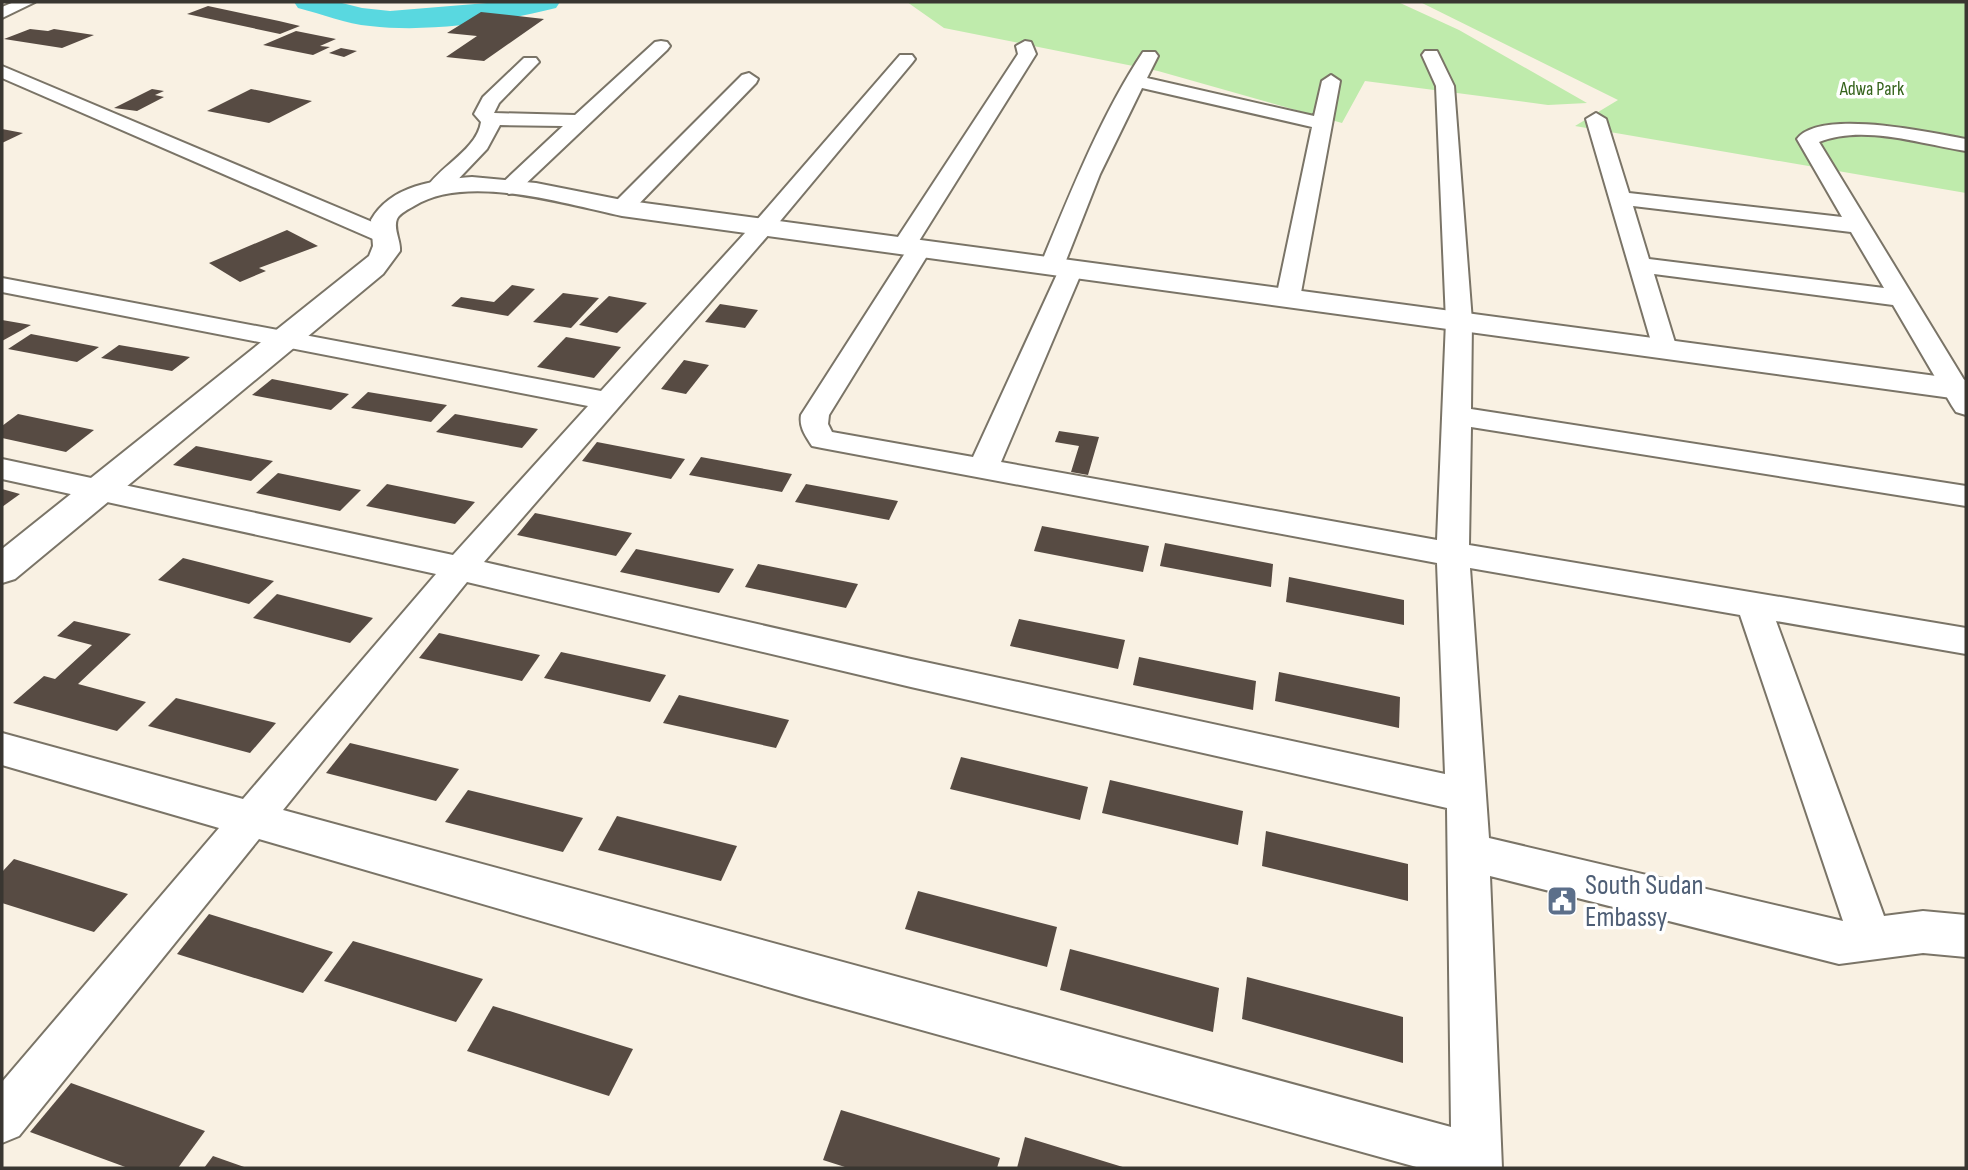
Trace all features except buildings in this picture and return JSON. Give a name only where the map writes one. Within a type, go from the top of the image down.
[{"type":"street","points":[[2,4],[10,2]]},
{"type":"street","points":[[2,13],[27,2]]},
{"type":"street","points":[[509,187],[661,46]]},
{"type":"street","points":[[1025,46],[1027,54],[1014,77],[992,107],[815,415],[814,424],[822,439],[1453,554],[1966,641]]},
{"type":"street","points":[[982,470],[1061,267],[1089,174],[1134,80],[1149,55]]},
{"type":"street","points":[[2,749],[1477,1164],[1469,852],[1453,554],[1459,321],[1445,86],[1431,55]]},
{"type":"street","points":[[2,1119],[460,568],[763,227],[905,59]]},
{"type":"street","points":[[530,62],[490,101],[484,114],[491,120],[535,118],[582,122]]},
{"type":"street","points":[[2,71],[381,234]]},
{"type":"street","points":[[622,208],[749,79]]},
{"type":"street","points":[[1134,80],[1323,124]]},
{"type":"street","points":[[1288,298],[1331,81]]},
{"type":"street","points":[[1596,119],[1664,349]]},
{"type":"street","points":[[438,187],[480,145],[490,129],[491,120]]},
{"type":"street","points":[[1963,395],[1900,298],[1807,139],[1824,132],[1846,130],[1966,145]]},
{"type":"street","points":[[2,569],[337,300],[385,255],[387,246],[381,234],[383,224],[393,208],[414,195],[459,184],[509,187],[622,208],[1664,349],[1963,395]]},
{"type":"street","points":[[1619,198],[1857,226]]},
{"type":"street","points":[[1639,265],[1900,298]]},
{"type":"street","points":[[2,285],[607,401]]},
{"type":"street","points":[[1457,416],[1966,496]]},
{"type":"street","points":[[2,469],[460,568],[911,673],[1466,795]]},
{"type":"street","points":[[1753,605],[1871,939]]},
{"type":"street","points":[[1469,852],[1839,943],[1923,932],[1966,936]]},
{"type":"green space","points":[[907,2],[1398,2],[1459,30],[1587,103],[1548,105],[1365,81],[1342,123],[1158,71],[944,28]]},
{"type":"green space","name":"Adwa Park","points":[[1420,2],[1966,2],[1966,193],[1575,126],[1618,100]]},
{"type":"waterway","points":[[307,2],[362,17],[390,19],[458,15],[547,2]]},
{"type":"place","name":"South Sudan Embassy","points":[[1562,901]]}]
